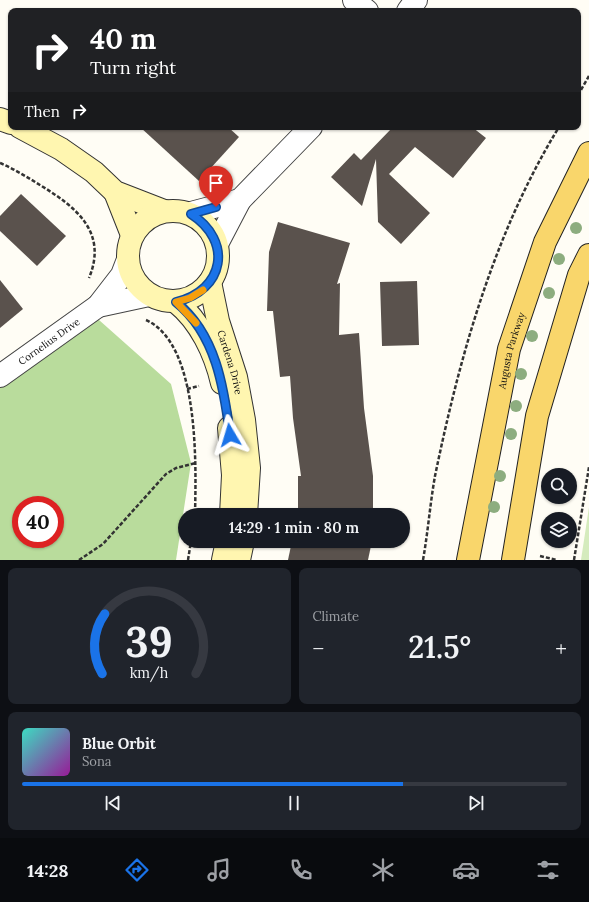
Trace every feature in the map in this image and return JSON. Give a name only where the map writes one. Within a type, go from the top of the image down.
[{"type":"main road","name":"Augusta Parkway","points":[[468,560],[509,349],[544,242],[589,152]]},
{"type":"main road","points":[[513,560],[537,416],[579,275],[589,255]]},
{"type":"street","points":[[354,0],[363,8]]},
{"type":"street","points":[[26,130],[61,149],[94,172],[115,192],[164,211]]},
{"type":"street","points":[[217,244],[240,200],[308,130]]},
{"type":"street","points":[[115,192],[132,235]]},
{"type":"street","points":[[191,214],[240,200]]},
{"type":"street","points":[[177,210],[191,214],[202,221],[211,232],[217,244],[218,257],[216,270],[210,282],[202,292],[190,298],[176,302],[162,300],[150,295],[138,287],[131,275],[127,262],[128,248],[132,235],[145,220],[164,211],[177,210]]},
{"type":"street","name":"Cornelius Drive","points":[[0,376],[98,306],[122,274],[127,262]]},
{"type":"street","name":"Cardena Drive","points":[[210,282],[218,321],[236,377],[244,420],[249,468],[246,508]]},
{"type":"street","name":"Cornelius Drive","points":[[98,306],[150,295]]},
{"type":"street","name":"Cardena Drive","points":[[176,302],[196,322],[208,343],[222,380],[232,446],[233,475],[231,508]]},
{"type":"street","points":[[223,560],[226,548]]},
{"type":"street","points":[[239,560],[242,548]]},
{"type":"path","points":[[581,90],[589,76]]},
{"type":"path","points":[[423,560],[435,478],[465,349],[491,269],[521,200],[556,130]]},
{"type":"path","points":[[79,560],[103,544],[166,474],[176,468],[196,463]]},
{"type":"path","points":[[574,560],[589,468]]},
{"type":"path","points":[[188,560],[190,548]]},
{"type":"path","points":[[540,556],[557,560]]},
{"type":"green space","points":[[90,312],[171,384],[191,463],[184,508],[178,508],[178,547],[176,560],[0,560],[0,376]]},
{"type":"green space","points":[[589,507],[589,560],[581,560]]},
{"type":"building","points":[[143,130],[231,130],[239,137],[199,181]]},
{"type":"building","points":[[390,130],[476,130],[486,138],[453,178],[415,147],[389,174],[430,213],[401,244],[378,222],[376,159],[362,206],[331,177],[354,153],[361,160]]},
{"type":"building","points":[[21,194],[66,236],[37,266],[0,231],[0,216]]},
{"type":"building","points":[[278,222],[350,243],[337,284],[340,283],[339,335],[359,333],[364,408],[373,476],[373,508],[298,508],[298,476],[301,476],[293,418],[290,376],[280,377],[273,311],[267,311],[269,252]]},
{"type":"building","points":[[0,280],[23,309],[0,328]]},
{"type":"building","points":[[417,281],[419,345],[382,346],[380,282]]},
{"type":"building","points":[[291,548],[371,548],[368,560],[288,560]]},
{"type":"slow traffic","points":[[196,323],[182,306],[176,302],[190,298],[203,290]]},
{"type":"route","points":[[216,207],[191,214],[202,221],[211,232],[217,244],[218,257],[216,270],[210,282],[202,292],[190,298],[176,302],[182,306],[196,322],[208,343],[222,380],[230,435]]}]
